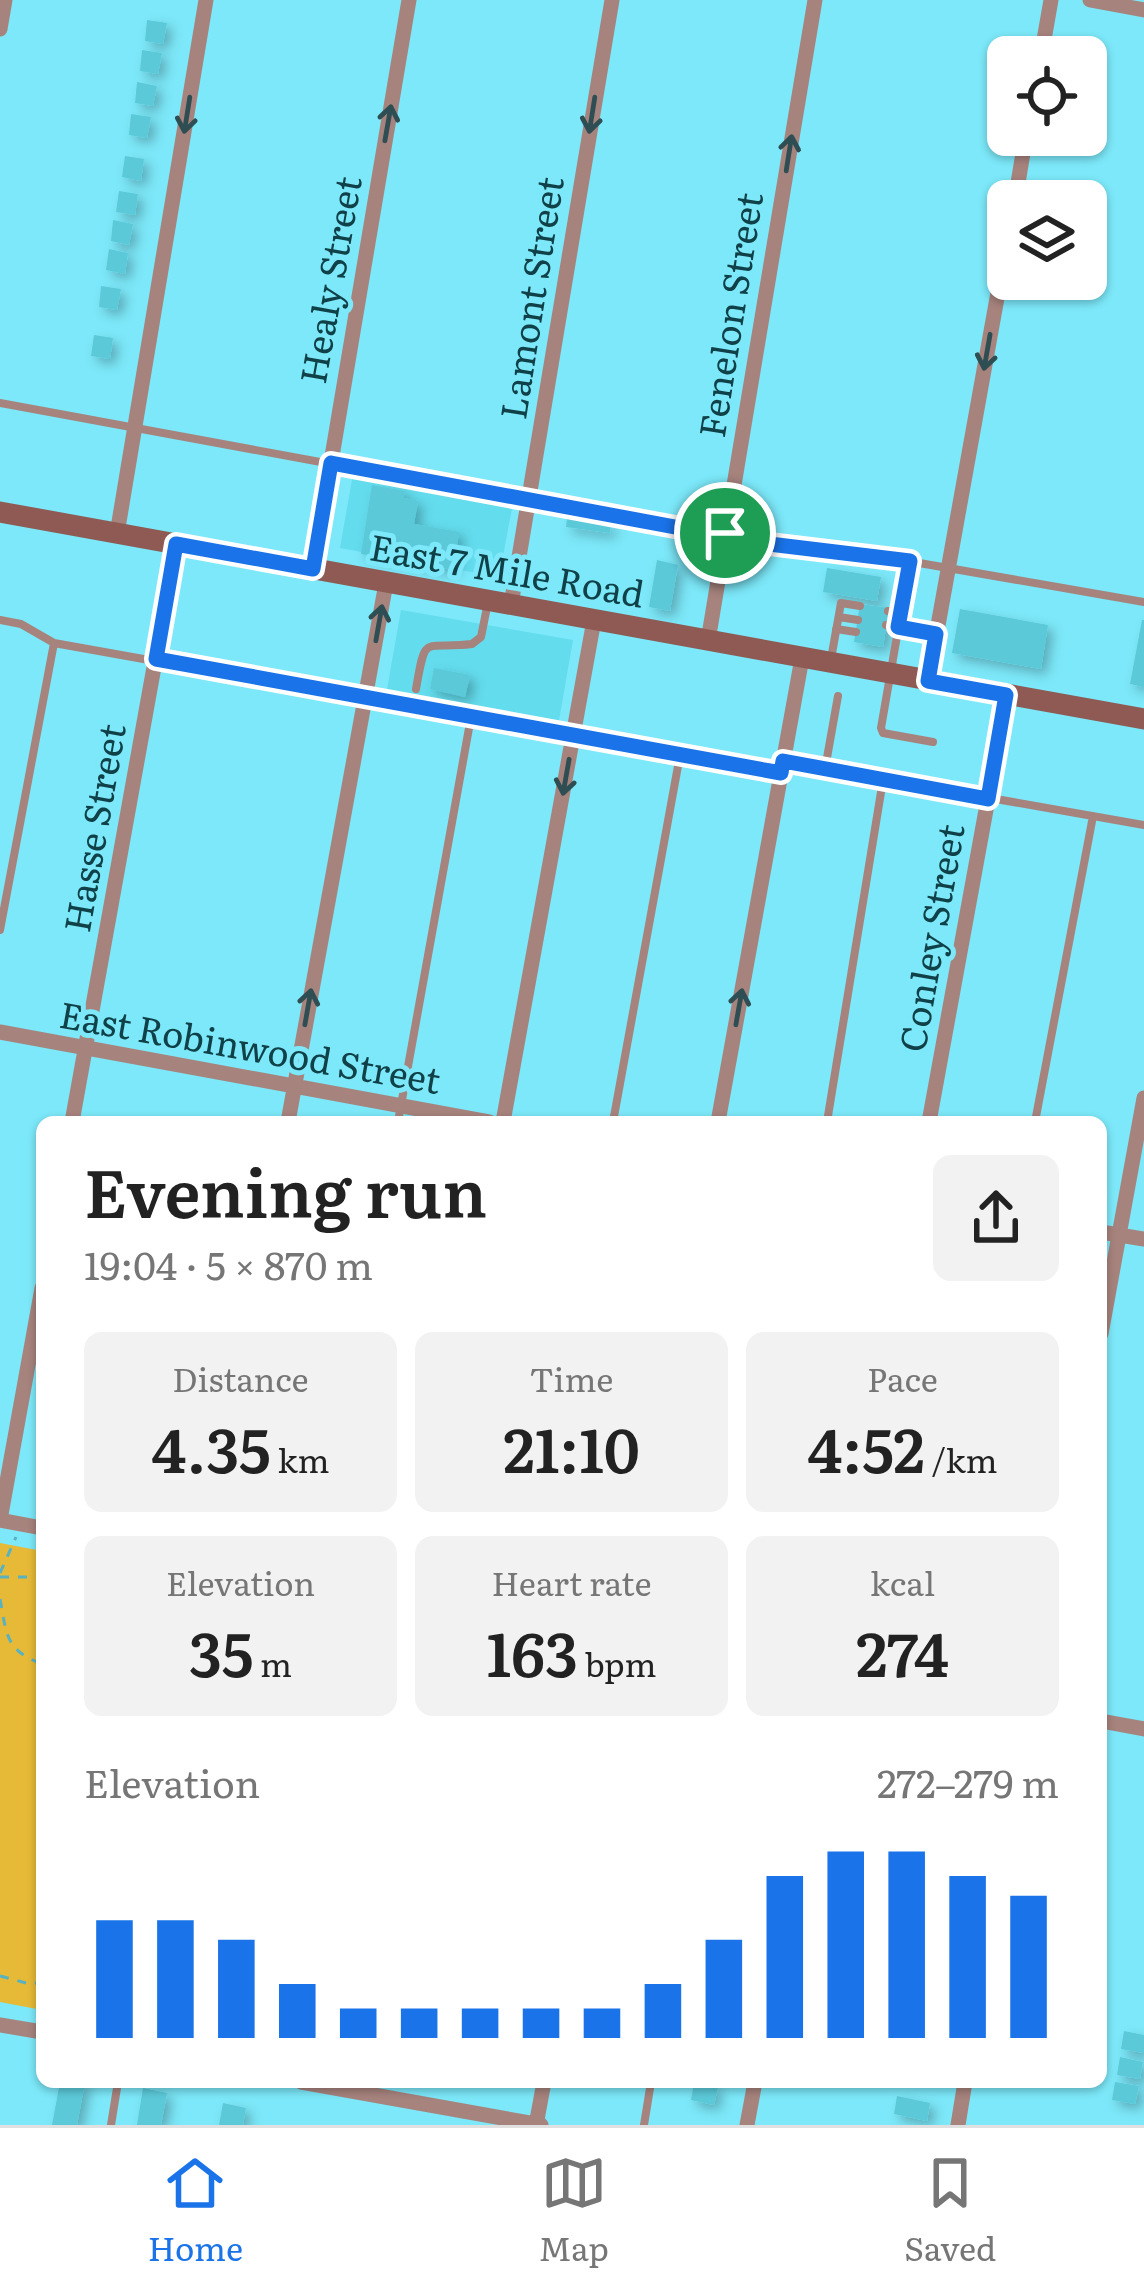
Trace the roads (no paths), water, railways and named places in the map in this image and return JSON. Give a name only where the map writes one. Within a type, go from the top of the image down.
[{"type":"street","points":[[0,29],[5,0]]},
{"type":"street","points":[[117,534],[206,0]]},
{"type":"street","name":"Healy Street","points":[[313,569],[409,0]]},
{"type":"street","name":"Lamont Street","points":[[499,603],[528,499],[612,0]]},
{"type":"street","name":"Fenelon Street","points":[[708,641],[814,0]]},
{"type":"street","points":[[1045,36],[1051,0]]},
{"type":"street","points":[[1090,0],[1144,10]]},
{"type":"street","points":[[928,681],[997,300]]},
{"type":"street","name":"East 7 Mile Road","points":[[0,512],[1144,719]]},
{"type":"street","name":"Hasse Street","points":[[73,1116],[176,544]]},
{"type":"street","points":[[289,1116],[386,583]]},
{"type":"street","points":[[504,1116],[594,620]]},
{"type":"street","points":[[719,1116],[802,658]]},
{"type":"street","name":"Conley Street","points":[[930,1116],[1006,695]]},
{"type":"street","name":"East Robinwood Street","points":[[0,1032],[294,1086],[400,1114]]},
{"type":"street","points":[[1107,1301],[1144,1098]]},
{"type":"street","points":[[1107,1233],[1144,1239]]},
{"type":"street","points":[[36,1321],[0,1520],[36,1527]]},
{"type":"street","points":[[1107,1722],[1144,1729]]},
{"type":"street","points":[[0,2024],[36,2031]]},
{"type":"street","points":[[334,2088],[538,2125],[543,2088]]},
{"type":"street","points":[[747,2125],[753,2088]]},
{"type":"street","points":[[958,2125],[964,2088]]},
{"type":"lane","points":[[0,403],[793,548],[910,561],[1144,602]]},
{"type":"lane","points":[[910,561],[881,731],[933,742]]},
{"type":"lane","points":[[416,689],[425,649],[431,644],[472,644],[481,637],[499,603]]},
{"type":"lane","points":[[830,663],[841,603],[860,606]]},
{"type":"lane","points":[[888,611],[901,613]]},
{"type":"lane","points":[[839,617],[857,620]]},
{"type":"lane","points":[[0,620],[21,624],[53,643],[680,755],[825,769],[1144,825]]},
{"type":"lane","points":[[886,625],[936,634]]},
{"type":"lane","points":[[836,629],[856,632]]},
{"type":"lane","points":[[884,637],[896,639]]},
{"type":"lane","points":[[0,930],[53,643]]},
{"type":"lane","points":[[825,769],[838,696]]},
{"type":"lane","points":[[400,1114],[471,717]]},
{"type":"lane","points":[[614,1116],[680,755]]},
{"type":"lane","points":[[827,1116],[883,780]]},
{"type":"lane","points":[[1036,1116],[1093,816]]},
{"type":"lane","points":[[111,2125],[117,2088]]},
{"type":"lane","points":[[644,2125],[650,2088]]}]
